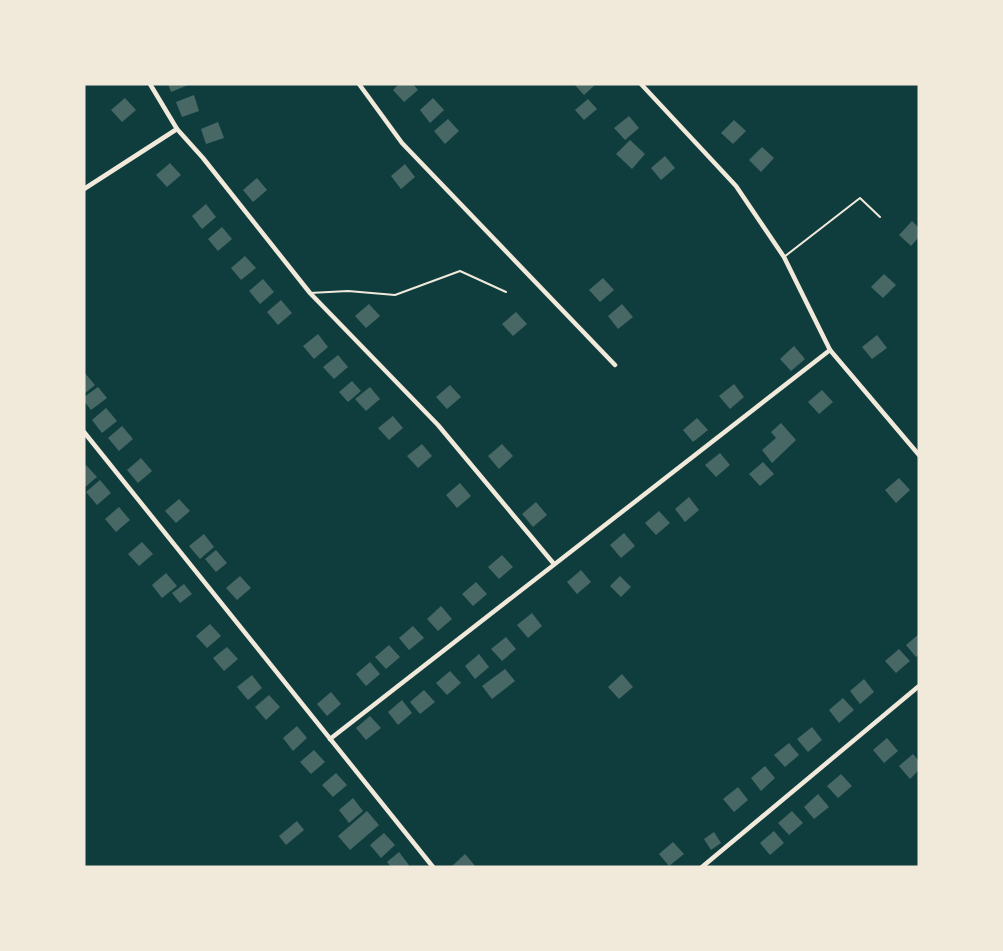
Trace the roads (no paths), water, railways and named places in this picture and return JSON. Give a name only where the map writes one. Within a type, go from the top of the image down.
[{"type":"street","points":[[150,84],[177,129],[203,158],[310,293],[438,425],[554,564]]},
{"type":"street","points":[[359,84],[402,143],[615,365]]},
{"type":"street","points":[[641,84],[736,186],[784,257],[831,350],[919,455]]},
{"type":"street","points":[[84,189],[177,129]]},
{"type":"street","points":[[330,739],[831,350]]},
{"type":"street","points":[[84,432],[433,867]]},
{"type":"street","points":[[702,867],[919,686]]},
{"type":"lane","points":[[784,257],[860,198],[880,217]]},
{"type":"lane","points":[[310,293],[348,291],[395,296],[460,271],[506,292]]}]
